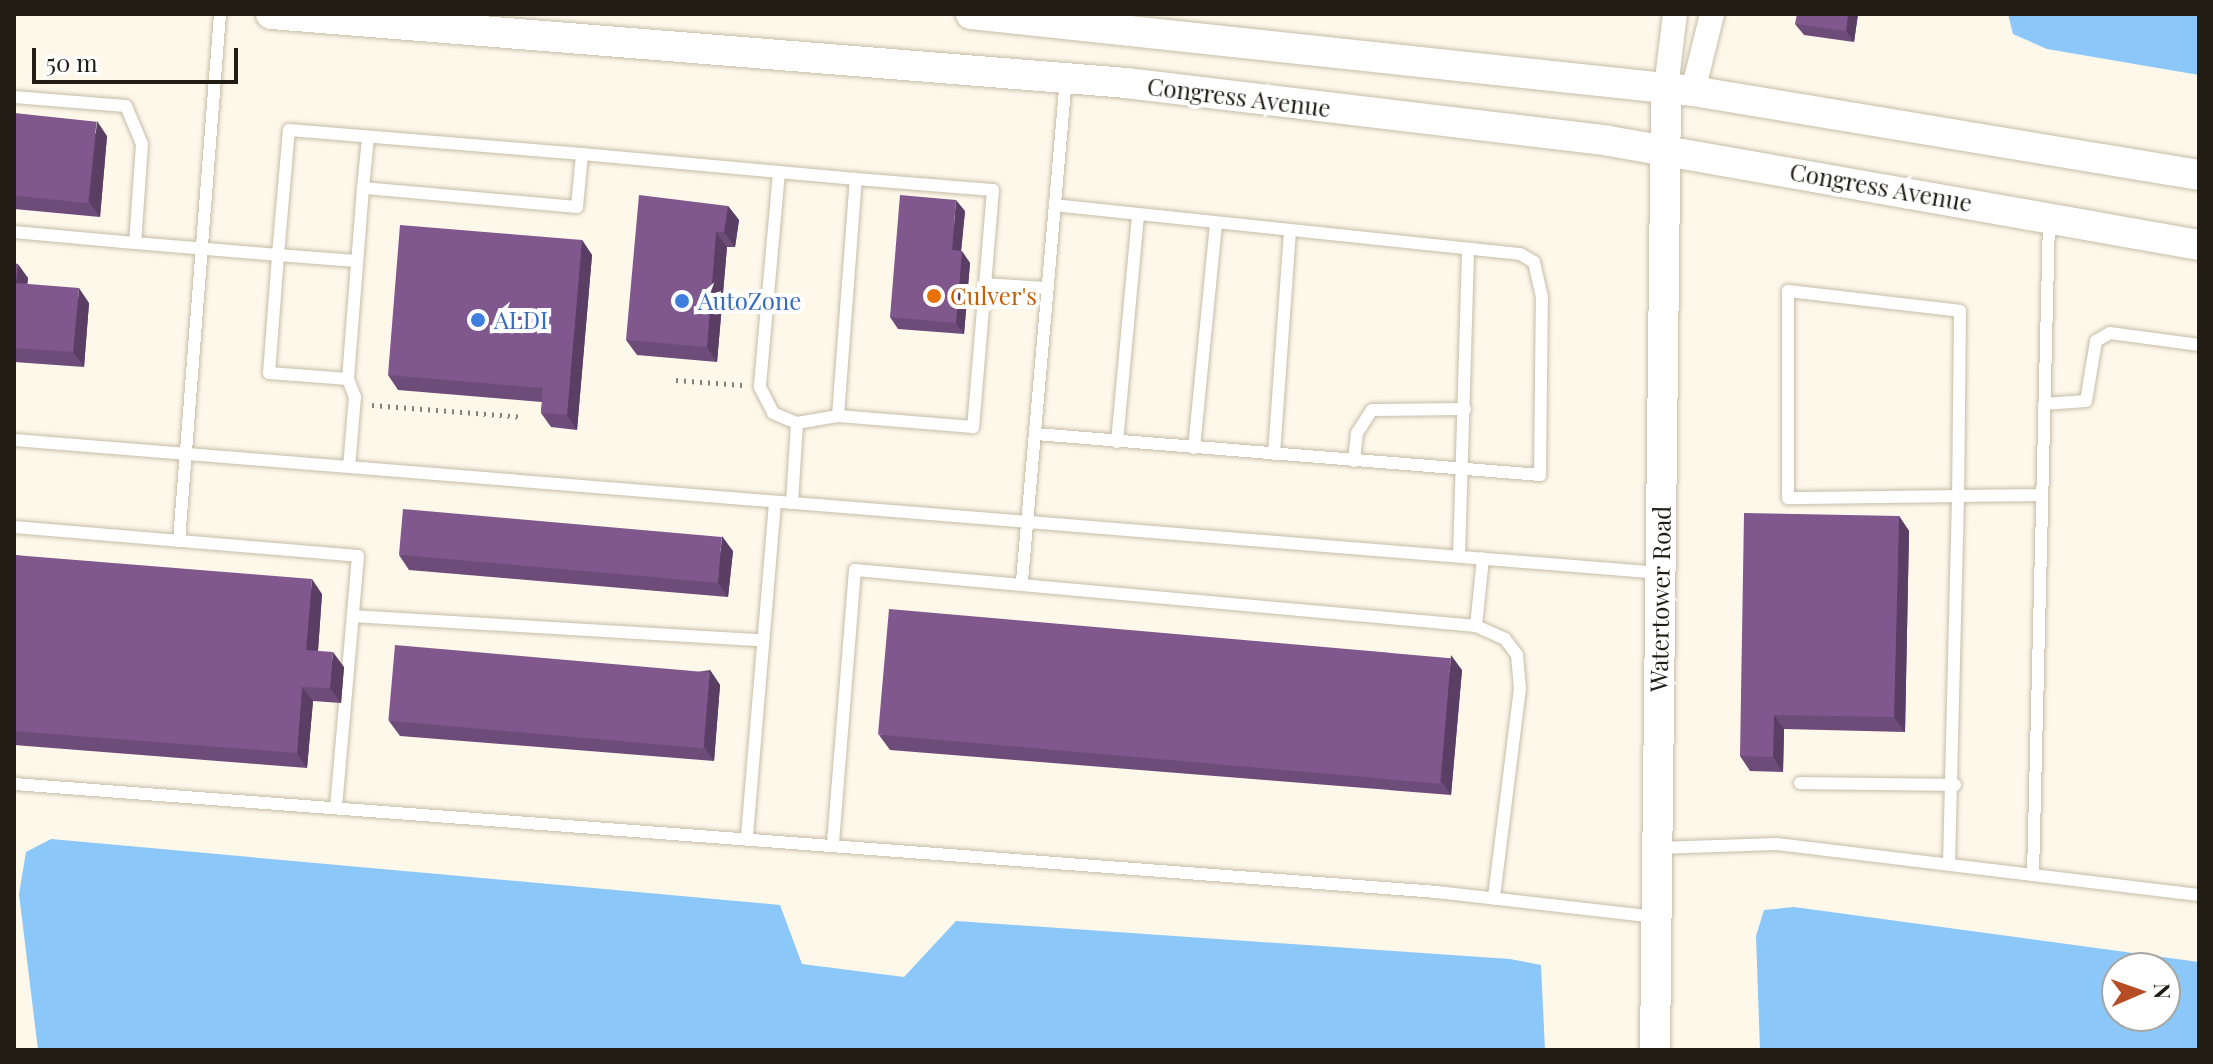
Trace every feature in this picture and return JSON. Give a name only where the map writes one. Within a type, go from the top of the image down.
[{"type":"street","name":"Congress Avenue","points":[[271,14],[1066,78],[1666,148],[2199,245]]},
{"type":"street","points":[[971,14],[1680,89],[2199,175]]},
{"type":"street","points":[[1675,14],[1680,89]]},
{"type":"street","points":[[1666,148],[1680,89],[1712,14]]},
{"type":"street","name":"Watertower Road","points":[[1655,1050],[1666,148]]},
{"type":"lane","points":[[179,541],[220,14]]},
{"type":"lane","points":[[1022,581],[1066,78]]},
{"type":"lane","points":[[14,97],[126,106],[142,144],[135,243]]},
{"type":"lane","points":[[348,379],[269,373],[289,130],[993,190],[973,427],[838,416],[797,423],[773,413],[760,387],[779,172]]},
{"type":"lane","points":[[349,467],[354,404],[348,379],[368,138]]},
{"type":"lane","points":[[363,188],[577,207],[582,154]]},
{"type":"lane","points":[[838,416],[856,179]]},
{"type":"lane","points":[[1036,434],[1540,475],[1540,278],[1534,262],[1520,254],[1055,205]]},
{"type":"lane","points":[[1117,442],[1138,215]]},
{"type":"lane","points":[[2033,875],[2049,218]]},
{"type":"lane","points":[[1194,448],[1216,224]]},
{"type":"lane","points":[[14,232],[356,261]]},
{"type":"lane","points":[[1274,454],[1290,232]]},
{"type":"lane","points":[[1459,556],[1464,470],[1468,250]]},
{"type":"lane","points":[[986,284],[1048,288]]},
{"type":"lane","points":[[1949,864],[1955,785],[1958,496],[1960,311],[1788,291],[1788,498],[1958,496],[2042,495]]},
{"type":"lane","points":[[2044,404],[2086,401],[2096,341],[2110,333],[2199,345]]},
{"type":"lane","points":[[1354,461],[1357,433],[1372,410],[1465,409]]},
{"type":"lane","points":[[792,503],[797,423]]},
{"type":"lane","points":[[14,440],[1661,573]]},
{"type":"lane","points":[[747,836],[775,502]]},
{"type":"lane","points":[[14,527],[358,556],[336,807]]},
{"type":"lane","points":[[1476,626],[1483,558]]},
{"type":"lane","points":[[833,843],[855,570],[1022,581],[1476,626],[1505,639],[1517,655],[1520,688],[1494,898]]},
{"type":"lane","points":[[353,616],[762,640]]},
{"type":"lane","points":[[1800,783],[1955,785]]},
{"type":"lane","points":[[14,784],[747,836],[1494,898],[1657,917]]},
{"type":"lane","points":[[1657,848],[1777,844],[2199,895]]},
{"type":"path","points":[[676,380],[760,387]]},
{"type":"path","points":[[354,404],[523,417]]},
{"type":"water","points":[[2008,14],[2199,14],[2199,75],[2047,49],[2013,34]]},
{"type":"water","points":[[51,839],[780,905],[802,964],[904,977],[956,921],[1510,959],[1541,965],[1545,1050],[38,1050],[19,894],[26,852]]},
{"type":"water","points":[[1794,907],[2125,952],[2101,952],[2101,1032],[2181,1032],[2181,960],[2199,962],[2199,1050],[1760,1050],[1756,936],[1764,910]]},
{"type":"building","points":[[1797,14],[1848,14],[1846,31],[1795,24]]},
{"type":"building","points":[[14,113],[97,122],[88,203],[14,195]]},
{"type":"building","name":"AutoZone","points":[[639,195],[728,206],[724,232],[716,232],[707,347],[626,340]]},
{"type":"building","name":"Culver's","points":[[900,195],[956,200],[952,250],[962,251],[956,323],[890,317]]},
{"type":"building","points":[[400,225],[582,240],[567,415],[541,413],[543,388],[388,375]]},
{"type":"building","points":[[14,263],[18,264],[16,283],[79,288],[73,352],[14,348]]},
{"type":"building","points":[[403,509],[722,537],[718,583],[399,555]]},
{"type":"building","points":[[1744,513],[1899,516],[1894,717],[1774,715],[1773,757],[1740,756]]},
{"type":"building","points":[[14,555],[312,579],[306,650],[333,652],[330,688],[302,687],[297,753],[14,731]]},
{"type":"building","points":[[889,609],[1451,658],[1440,784],[878,735]]},
{"type":"building","points":[[395,645],[710,673],[703,748],[388,721]]},
{"type":"place","name":"Culver's","points":[[934,296]]},
{"type":"place","name":"AutoZone","points":[[682,301]]},
{"type":"place","name":"ALDI","points":[[478,320]]}]
